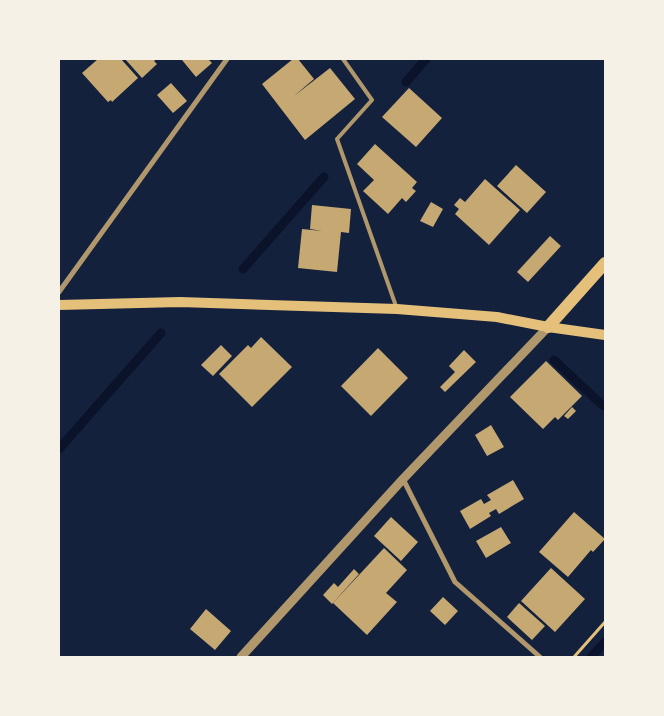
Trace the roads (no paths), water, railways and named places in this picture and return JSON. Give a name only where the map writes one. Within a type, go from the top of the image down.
[{"type":"main road","points":[[548,327],[605,262]]},
{"type":"main road","points":[[59,305],[180,302],[397,308],[497,317],[605,336]]},
{"type":"street","points":[[59,292],[227,59]]},
{"type":"street","points":[[241,657],[403,479],[548,327]]},
{"type":"street","points":[[403,479],[456,582],[540,657]]},
{"type":"lane","points":[[343,59],[372,100],[337,139],[397,308]]},
{"type":"waterway","points":[[406,82],[426,59]]},
{"type":"waterway","points":[[243,269],[324,177]]},
{"type":"waterway","points":[[59,449],[161,333]]},
{"type":"waterway","points":[[554,360],[605,406]]},
{"type":"waterway","points":[[591,657],[605,642]]}]
